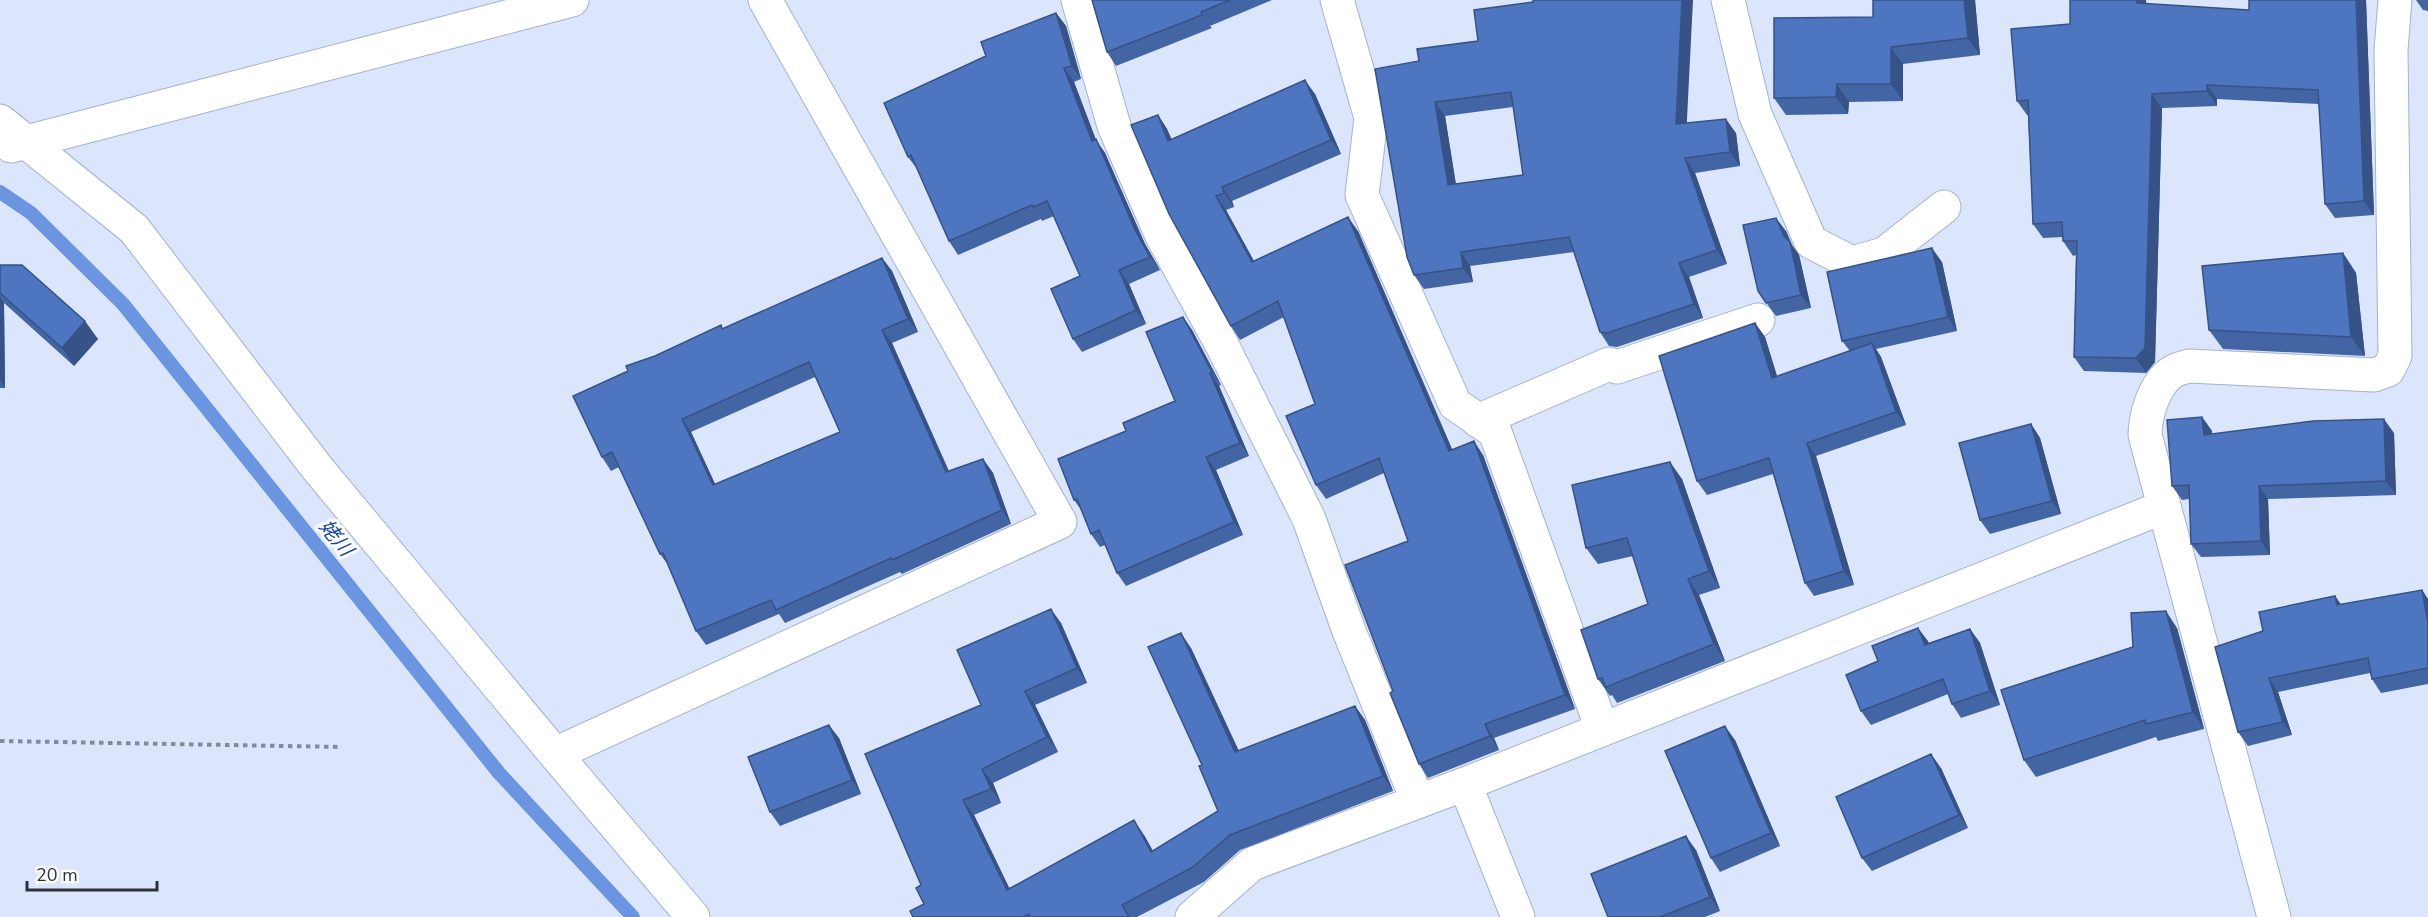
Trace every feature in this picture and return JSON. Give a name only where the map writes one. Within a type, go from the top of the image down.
[{"type":"street","points":[[13,146],[572,0]]},
{"type":"street","points":[[555,754],[1060,522],[765,0]]},
{"type":"street","points":[[1078,0],[1114,126],[1162,236],[1222,345],[1309,519],[1349,630],[1418,802]]},
{"type":"street","points":[[1337,0],[1371,118],[1362,195],[1455,405],[1495,432],[1602,729]]},
{"type":"street","points":[[1728,0],[1755,114],[1811,242],[1852,263],[1884,254],[1944,207]]},
{"type":"street","points":[[2274,917],[2145,435],[2145,419],[2162,382],[2172,372],[2189,366],[2373,375],[2388,370],[2395,356],[2391,50],[2395,0]]},
{"type":"street","points":[[0,121],[13,146],[134,229],[318,469],[693,917]]},
{"type":"street","points":[[1478,421],[1609,364],[1617,367],[1758,320]]},
{"type":"street","points":[[1192,917],[1252,864],[1465,784],[2164,507]]},
{"type":"street","points":[[1465,784],[1518,917]]},
{"type":"path","points":[[0,741],[342,747]]},
{"type":"building","points":[[1092,0],[1230,0],[1201,12],[1202,15],[1107,52]]},
{"type":"building","points":[[1533,0],[1682,0],[1676,124],[1726,119],[1730,152],[1685,158],[1717,250],[1679,263],[1694,304],[1607,333],[1600,332],[1569,237],[1461,252],[1463,268],[1414,275],[1407,257],[1375,69],[1419,61],[1417,49],[1478,41],[1474,10],[1533,2]],"holes":[[[1511,92],[1523,175],[1448,185],[1435,102]]]},
{"type":"building","points":[[1873,0],[1964,0],[1968,38],[1891,47],[1891,84],[1837,84],[1836,97],[1774,98],[1774,18],[1873,17]]},
{"type":"building","points":[[2070,0],[2137,0],[2137,3],[2249,10],[2249,0],[2356,0],[2364,201],[2325,204],[2318,90],[2207,85],[2207,91],[2152,94],[2145,348],[2136,358],[2074,357],[2077,241],[2063,241],[2062,222],[2033,224],[2028,100],[2017,101],[2011,29],[2070,24]]},
{"type":"building","points":[[1056,13],[1072,66],[1064,68],[1092,141],[1096,139],[1135,230],[1150,257],[1119,270],[1136,310],[1073,339],[1051,289],[1080,276],[1047,201],[1033,207],[1032,205],[949,241],[911,155],[908,157],[884,103],[986,56],[981,42]]},
{"type":"building","points":[[1305,80],[1331,140],[1222,187],[1224,193],[1216,196],[1252,262],[1348,217],[1449,451],[1474,441],[1565,695],[1485,724],[1490,736],[1419,764],[1390,693],[1393,691],[1345,565],[1408,541],[1379,458],[1316,485],[1286,416],[1315,404],[1278,301],[1231,326],[1169,214],[1131,125],[1158,115],[1168,141]]},
{"type":"building","points":[[1776,218],[1784,236],[1790,242],[1801,295],[1766,303],[1758,291],[1743,225]]},
{"type":"building","points":[[1932,248],[1948,317],[1842,341],[1827,272]]},
{"type":"building","points":[[2343,253],[2351,337],[2209,330],[2202,266]]},
{"type":"building","points":[[882,258],[908,319],[882,330],[946,472],[983,459],[1002,510],[776,610],[771,600],[696,631],[663,553],[660,554],[612,452],[602,457],[573,396],[628,371],[626,366],[655,356],[721,325],[722,329]],"holes":[[[809,362],[840,432],[713,485],[682,419]]]},
{"type":"building","points":[[0,265],[22,265],[85,321],[62,348],[0,293]]},
{"type":"building","points":[[1183,317],[1212,372],[1210,373],[1240,443],[1206,457],[1234,522],[1117,573],[1099,530],[1091,534],[1077,499],[1074,500],[1058,459],[1126,431],[1123,423],[1175,401],[1146,332]]},
{"type":"building","points":[[1755,323],[1772,378],[1872,343],[1896,412],[1807,443],[1844,571],[1805,583],[1769,458],[1697,481],[1659,356]]},
{"type":"building","points":[[2202,417],[2204,435],[2313,421],[2384,419],[2386,481],[2259,486],[2261,541],[2191,544],[2189,485],[2172,486],[2167,420]]},
{"type":"building","points":[[2031,424],[2052,501],[1980,520],[1959,443]]},
{"type":"building","points":[[1670,462],[1709,571],[1688,579],[1714,644],[1606,687],[1602,678],[1598,679],[1581,630],[1648,604],[1627,538],[1586,548],[1572,485]]},
{"type":"building","points":[[2422,590],[2428,623],[2428,668],[2372,679],[2368,658],[2269,678],[2283,722],[2238,732],[2215,647],[2263,631],[2259,612],[2335,596],[2337,605]]},
{"type":"building","points":[[1051,609],[1077,668],[1025,691],[1047,737],[982,769],[991,789],[963,800],[1007,890],[1134,820],[1151,852],[1218,811],[1199,766],[1202,765],[1148,647],[1181,633],[1235,752],[1355,706],[1383,776],[1230,835],[1193,867],[1122,905],[1129,917],[1030,917],[1029,914],[1023,917],[913,917],[910,911],[924,904],[916,888],[921,885],[865,754],[981,705],[957,650]]},
{"type":"building","points":[[2166,611],[2193,712],[2146,724],[2145,720],[2024,760],[2001,690],[2133,647],[2131,613]]},
{"type":"building","points":[[1918,628],[1925,645],[1970,629],[1990,691],[1952,704],[1943,679],[1861,711],[1846,675],[1878,661],[1872,646]]},
{"type":"building","points":[[829,725],[852,780],[770,812],[748,757]]},
{"type":"building","points":[[1725,726],[1771,833],[1711,858],[1665,751]]},
{"type":"building","points":[[1931,754],[1959,815],[1862,858],[1836,797]]},
{"type":"building","points":[[1686,836],[1710,897],[1660,917],[1608,917],[1591,874]]},
{"type":"waterway","name":"姥川","points":[[0,192],[31,213],[123,304],[499,773],[633,917]]}]
